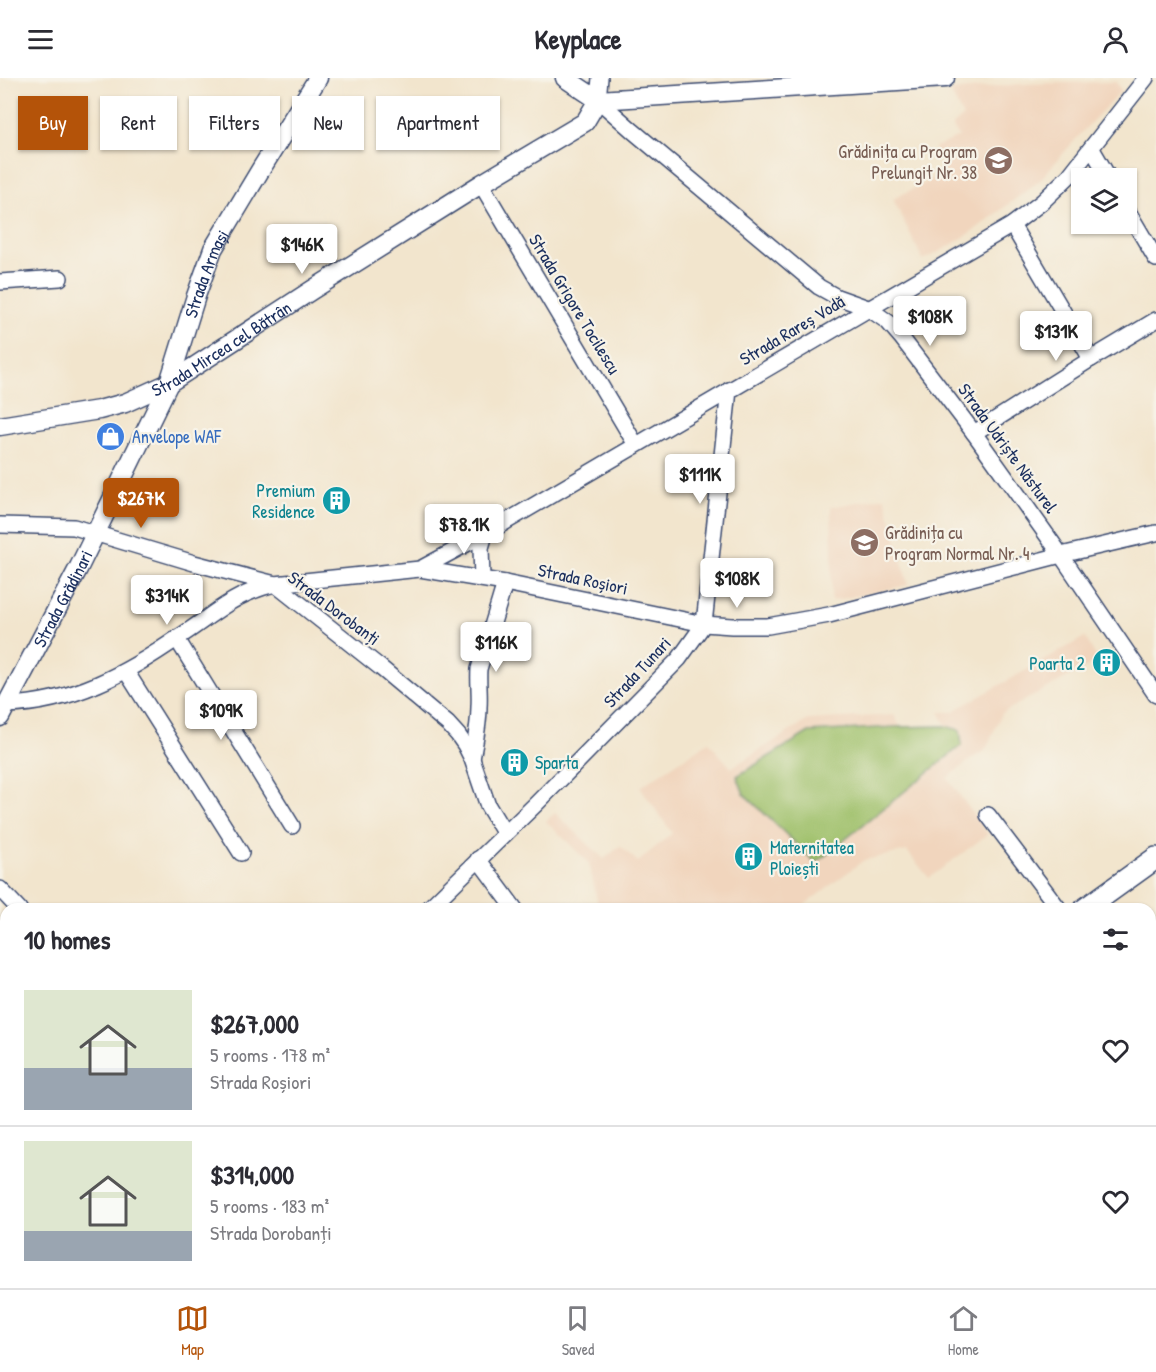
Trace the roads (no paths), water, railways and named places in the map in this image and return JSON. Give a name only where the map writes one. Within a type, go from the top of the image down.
[{"type":"main road","points":[[1093,903],[1156,858]]},
{"type":"street","name":"Strada Armași","points":[[169,383],[213,249],[318,78]]},
{"type":"street","points":[[565,78],[598,100],[945,78]]},
{"type":"street","points":[[598,100],[600,78]]},
{"type":"street","name":"Strada Rareș Vodă","points":[[420,569],[484,534],[1012,225],[1042,202],[1069,176],[1146,78]]},
{"type":"street","name":"Strada Mircea cel Bătrân","points":[[0,426],[99,410],[125,403],[169,383],[312,290],[585,122],[598,100]]},
{"type":"street","name":"Strada Udriște Năsturel","points":[[598,100],[819,287],[837,297],[868,308],[888,322],[975,433],[1156,695]]},
{"type":"street","points":[[1092,149],[1103,168]]},
{"type":"street","name":"Strada Grigore Tocilescu","points":[[481,184],[636,445]]},
{"type":"street","points":[[1012,225],[1091,359]]},
{"type":"street","points":[[1137,227],[1156,259]]},
{"type":"street","points":[[0,282],[60,278]]},
{"type":"street","points":[[975,433],[1156,320]]},
{"type":"street","name":"Strada Grădinari","points":[[3,711],[169,383]]},
{"type":"street","name":"Strada Tunari","points":[[434,903],[679,659],[704,624],[729,390]]},
{"type":"street","name":"Strada Roșiori","points":[[0,525],[75,527],[194,563],[275,584],[420,569],[505,583],[704,624],[732,626],[768,626],[829,615],[1156,533]]},
{"type":"street","points":[[482,579],[481,548],[484,534]]},
{"type":"street","points":[[472,759],[478,723],[479,669],[505,583]]},
{"type":"street","name":"Strada Dorobanți","points":[[3,711],[100,684],[126,671],[251,591],[275,584],[448,724],[465,745],[488,806],[505,834]]},
{"type":"street","points":[[177,639],[292,826]]},
{"type":"street","points":[[126,671],[241,853]]},
{"type":"street","points":[[988,815],[1054,903]]},
{"type":"street","points":[[478,859],[510,903]]},
{"type":"street","points":[[0,889],[13,903]]},
{"type":"place","name":"Grădinița cu Program Prelungit Nr. 38","points":[[998,161]]},
{"type":"place","name":"Anvelope WAF","points":[[111,436]]},
{"type":"place","name":"Premium Residence","points":[[336,500]]},
{"type":"place","name":"Grădinița cu Program Normal Nr. 4","points":[[864,542]]},
{"type":"place","name":"Poarta 2","points":[[1106,663]]},
{"type":"place","name":"Sparta","points":[[514,762]]},
{"type":"place","name":"Maternitatea Ploiești","points":[[749,857]]}]
